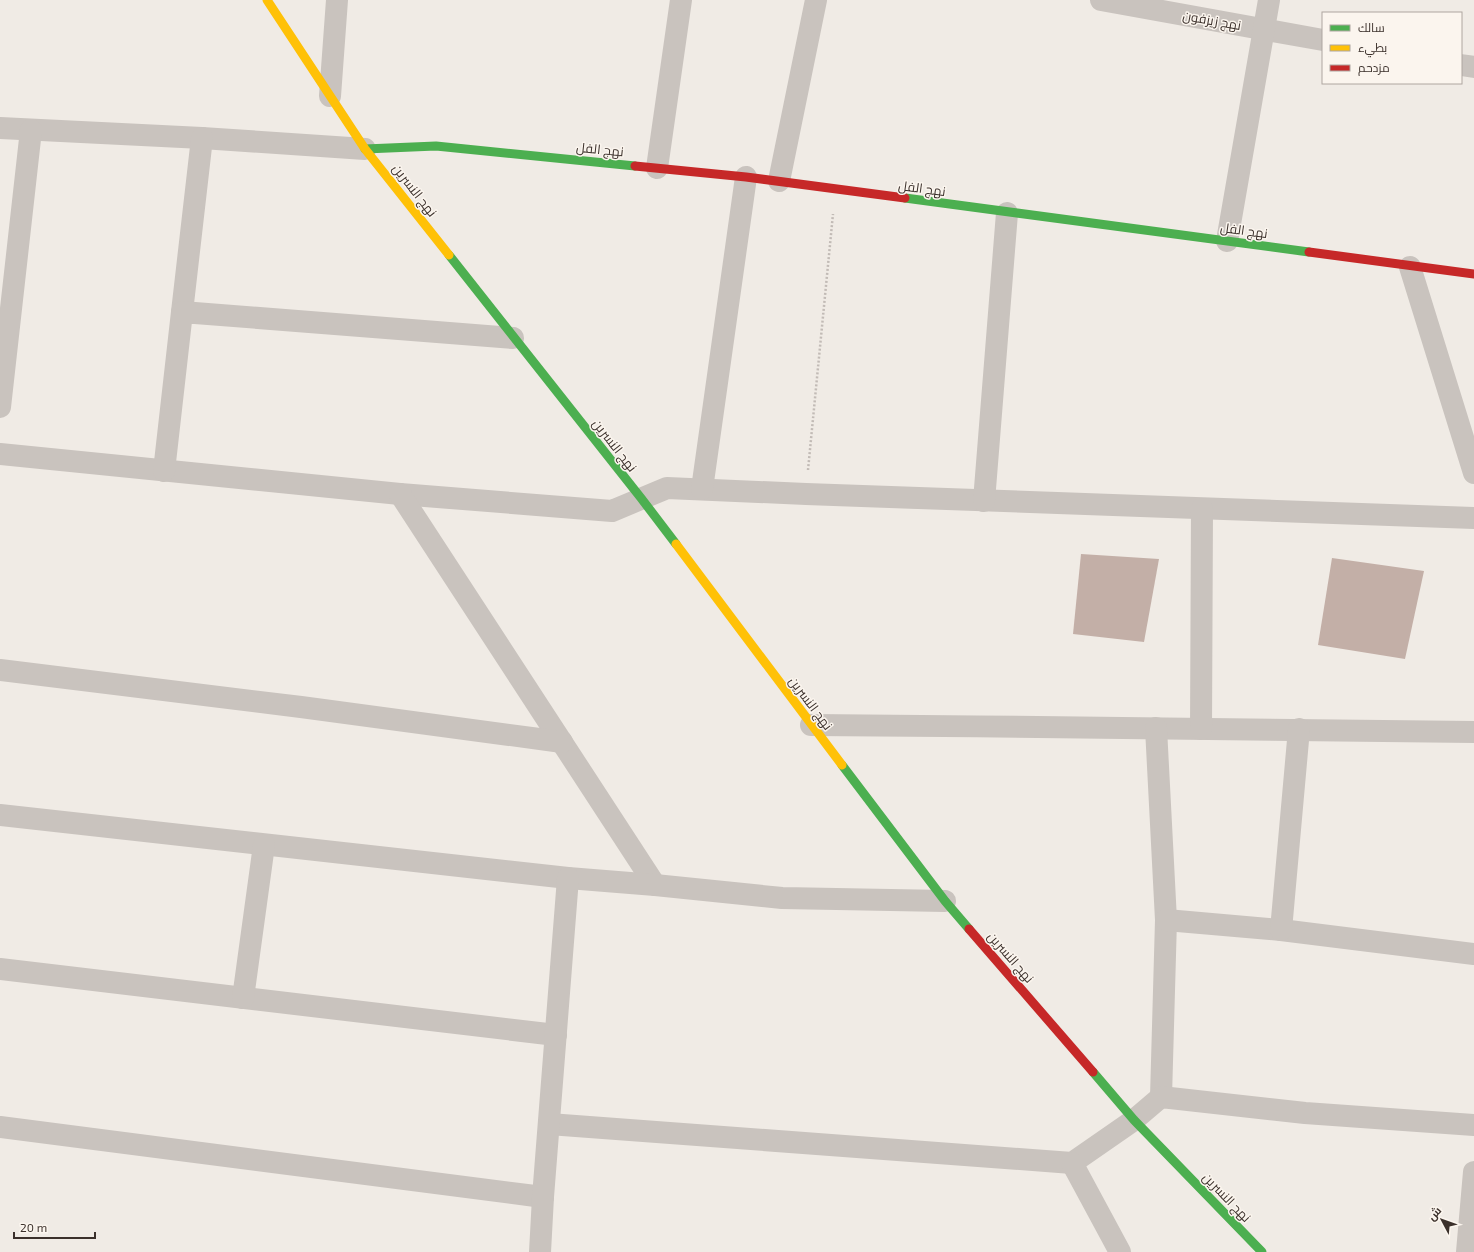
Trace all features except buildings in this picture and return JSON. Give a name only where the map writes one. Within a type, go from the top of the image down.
[{"type":"street","name":"نهج النسرين","points":[[267,0],[365,149],[641,498],[945,901],[1134,1120],[1262,1252]]},
{"type":"street","points":[[330,96],[337,0]]},
{"type":"street","points":[[657,168],[681,0]]},
{"type":"street","points":[[779,181],[816,0]]},
{"type":"street","name":"نهج زيزفون","points":[[1101,0],[1322,40]]},
{"type":"street","points":[[1227,241],[1269,0]]},
{"type":"street","points":[[1462,65],[1474,67]]},
{"type":"street","points":[[0,128],[202,138],[365,149]]},
{"type":"street","points":[[0,407],[31,130]]},
{"type":"street","points":[[164,471],[202,138]]},
{"type":"street","name":"نهج الفل","points":[[365,149],[436,146],[746,177],[1410,267],[1474,274]]},
{"type":"street","points":[[702,489],[746,177]]},
{"type":"street","points":[[984,501],[1007,213]]},
{"type":"street","points":[[1410,267],[1474,473]]},
{"type":"street","points":[[182,312],[513,338]]},
{"type":"street","points":[[0,454],[400,494],[612,511],[668,488],[984,501],[1474,518]]},
{"type":"street","points":[[400,494],[656,885]]},
{"type":"street","points":[[1201,729],[1202,509]]},
{"type":"street","points":[[0,670],[309,708],[562,742]]},
{"type":"street","points":[[812,725],[1474,732]]},
{"type":"street","points":[[1156,728],[1166,920],[1161,1097]]},
{"type":"street","points":[[1281,930],[1299,729]]},
{"type":"street","points":[[0,815],[568,878],[656,885],[782,898],[945,901]]},
{"type":"street","points":[[243,998],[264,845]]},
{"type":"street","points":[[540,1252],[568,878]]},
{"type":"street","points":[[1166,920],[1281,930],[1474,954]]},
{"type":"street","points":[[0,969],[556,1035]]},
{"type":"street","points":[[549,1124],[1072,1163],[1134,1120],[1161,1097],[1305,1112],[1474,1126]]},
{"type":"street","points":[[0,1127],[543,1197]]},
{"type":"street","points":[[1072,1163],[1120,1252]]},
{"type":"street","points":[[1468,1252],[1474,1172]]},
{"type":"path","points":[[806,494],[835,189]]},
{"type":"traffic: fast","points":[[365,149],[436,146],[635,166]]},
{"type":"traffic: fast","points":[[905,198],[1309,252]]},
{"type":"traffic: fast","points":[[449,255],[676,544]]},
{"type":"traffic: fast","points":[[842,765],[945,901],[969,929]]},
{"type":"traffic: fast","points":[[1093,1072],[1134,1120],[1262,1252]]},
{"type":"traffic: slow","points":[[267,0],[365,149],[449,255]]},
{"type":"traffic: slow","points":[[676,544],[842,765]]},
{"type":"traffic: jam","points":[[635,166],[746,177],[905,198]]},
{"type":"traffic: jam","points":[[1309,252],[1474,274]]},
{"type":"traffic: jam","points":[[969,929],[1093,1072]]}]
